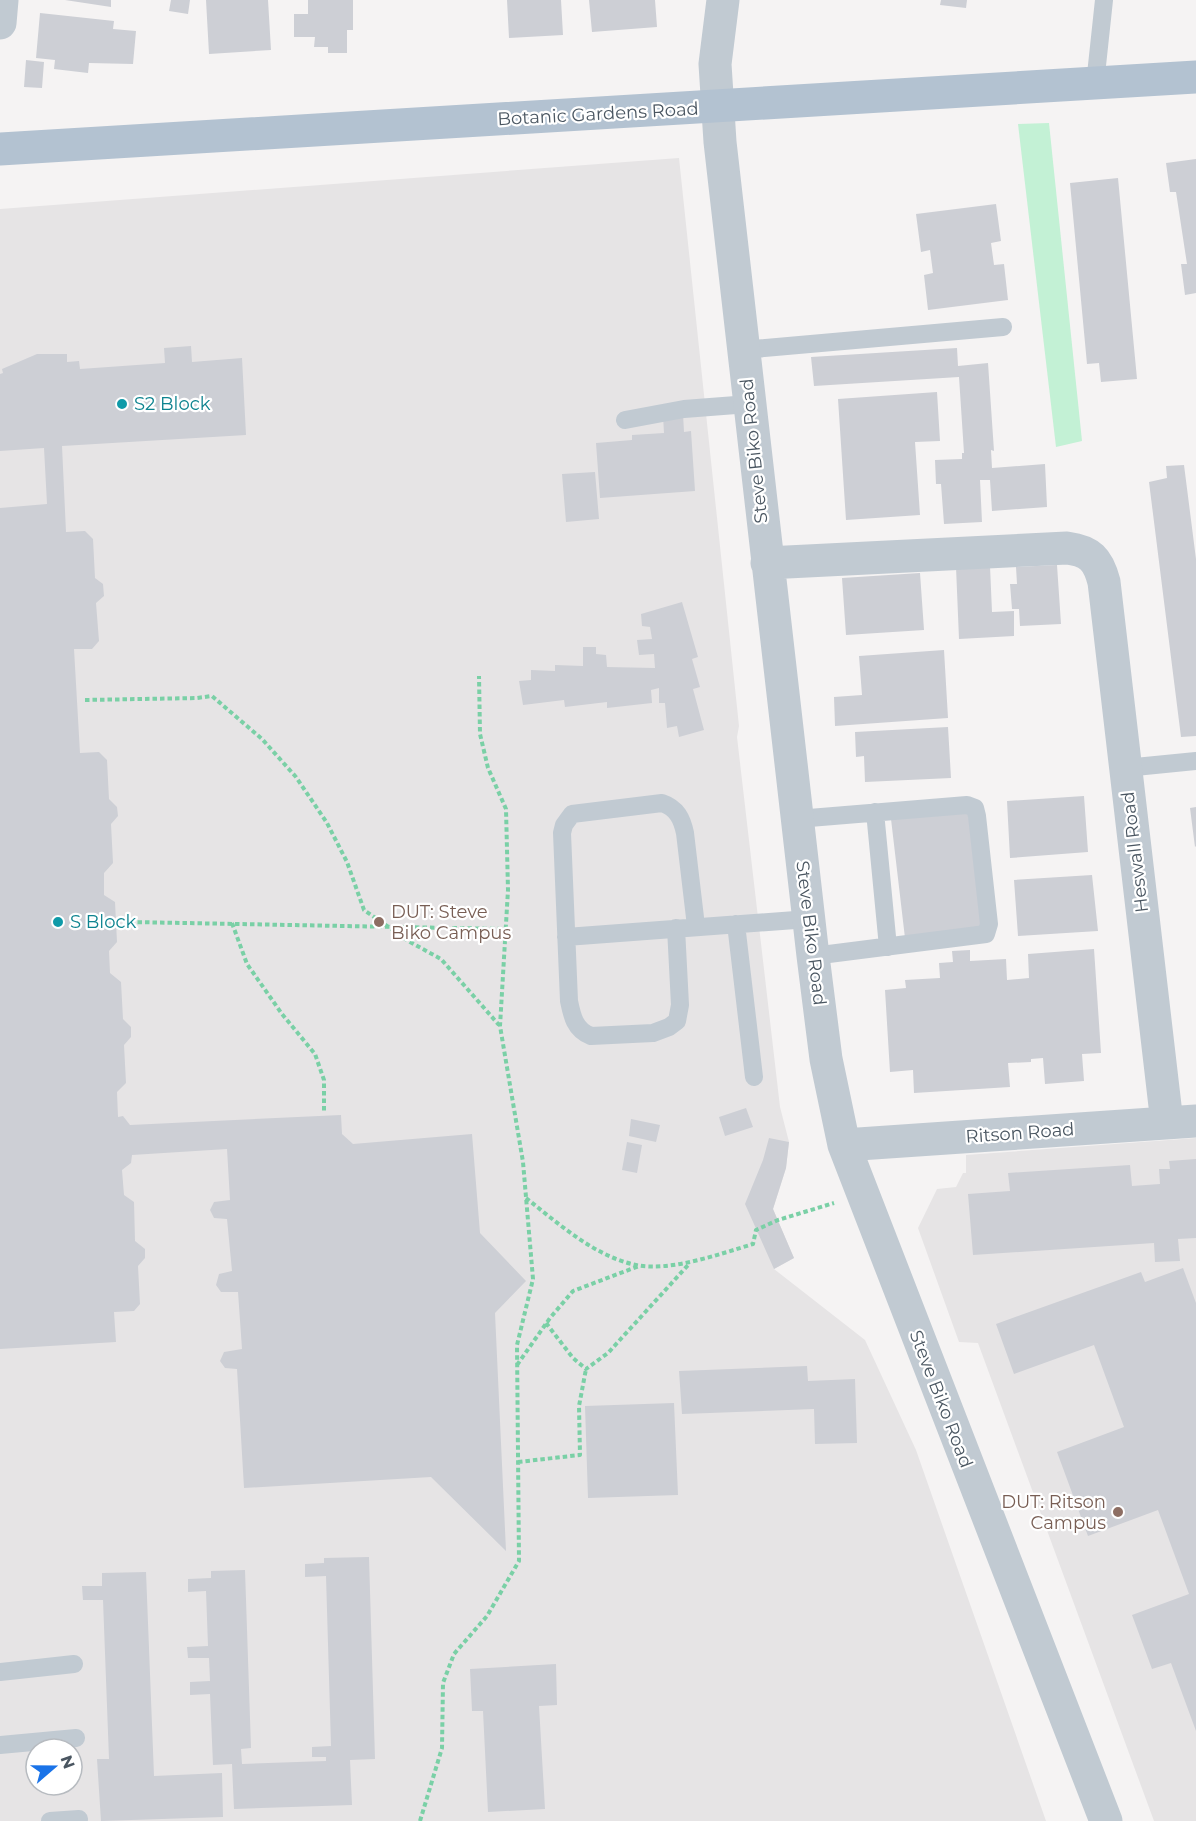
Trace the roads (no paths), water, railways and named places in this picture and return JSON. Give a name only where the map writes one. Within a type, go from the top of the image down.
[{"type":"main road","name":"Botanic Gardens Road","points":[[0,148],[1196,77]]},
{"type":"street","points":[[0,23],[2,0]]},
{"type":"street","name":"Steve Biko Road","points":[[723,0],[715,64],[743,350],[826,1059],[844,1145],[1106,1821]]},
{"type":"street","name":"Heswall Road","points":[[767,563],[1067,548],[1082,550],[1096,560],[1104,582],[1125,768],[1182,1122]]},
{"type":"street","name":"Ritson Road","points":[[844,1145],[1182,1122]]},
{"type":"lane","points":[[1095,84],[1104,0]]},
{"type":"lane","points":[[743,350],[1004,327]]},
{"type":"lane","points":[[625,420],[684,409],[749,404]]},
{"type":"lane","points":[[1125,768],[1196,761]]},
{"type":"lane","points":[[676,928],[678,1015],[669,1028],[653,1033],[591,1036],[576,1025],[569,1001],[566,937],[562,833],[568,819],[576,812],[662,803],[673,808],[682,821],[696,926]]},
{"type":"lane","points":[[797,819],[973,806],[977,816],[988,932],[978,937],[813,956]]},
{"type":"lane","points":[[875,812],[888,947]]},
{"type":"lane","points":[[566,937],[809,919]]},
{"type":"lane","points":[[736,924],[754,1077]]},
{"type":"lane","points":[[0,1672],[74,1664]]},
{"type":"lane","points":[[0,1745],[24,1743]]},
{"type":"lane","points":[[50,1821],[79,1819]]},
{"type":"place","name":"S2 Block","points":[[122,404]]},
{"type":"place","name":"S Block","points":[[58,922]]},
{"type":"place","name":"DUT: Steve Biko Campus","points":[[379,922]]},
{"type":"place","name":"DUT: Ritson Campus","points":[[1118,1512]]}]
